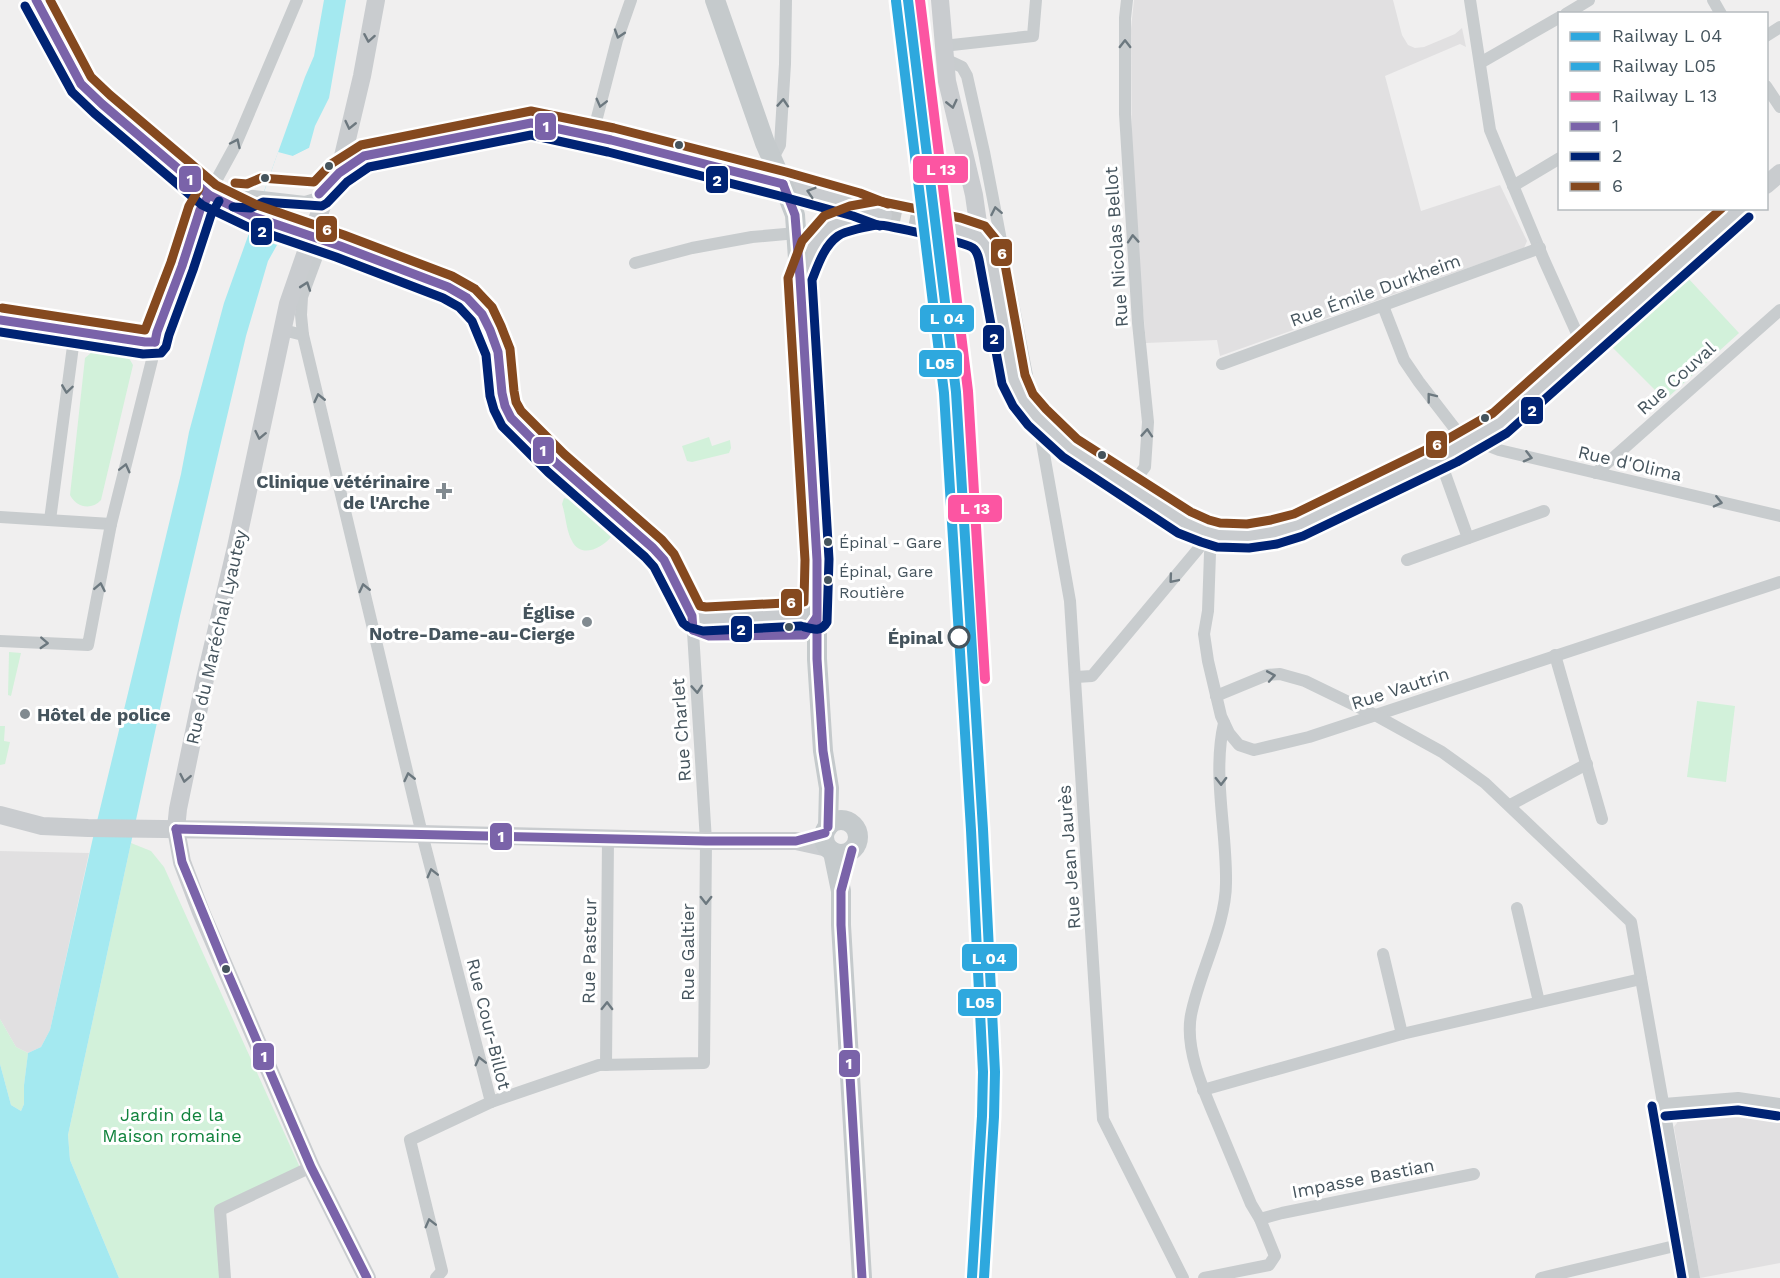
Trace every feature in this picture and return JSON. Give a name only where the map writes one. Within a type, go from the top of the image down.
[{"type":"main road","name":"Rue du Maréchal Lyautey","points":[[367,1278],[312,1167],[201,912],[182,862],[176,829],[178,809],[205,679],[288,304],[317,238],[324,200],[339,173],[362,76],[376,0]]},
{"type":"main road","points":[[715,0],[765,144],[795,215],[817,560],[817,659],[823,751],[841,891],[841,925],[862,1278]]},
{"type":"main road","points":[[940,0],[947,81],[974,195],[980,237],[988,248],[992,262],[1013,379],[1023,400],[1070,448],[1185,524],[1212,533],[1248,536],[1298,525],[1469,442],[1500,423],[1739,210]]},
{"type":"main road","points":[[783,184],[881,214],[853,218],[831,226]]},
{"type":"main road","points":[[800,278],[813,247],[831,226],[838,200]]},
{"type":"main road","points":[[959,230],[980,237]]},
{"type":"main road","points":[[317,238],[448,287],[466,298],[482,314],[498,352],[502,393],[505,406],[512,418],[556,463],[664,560],[692,616],[716,619],[803,614],[816,618]]},
{"type":"main road","points":[[829,788],[850,823]]},
{"type":"main road","points":[[0,802],[42,815],[63,826]]},
{"type":"main road","points":[[0,815],[34,824],[88,828],[796,841],[856,845],[858,836],[855,827],[845,821],[836,822],[833,842]]},
{"type":"street","points":[[36,0],[81,84],[209,195],[252,216],[317,238]]},
{"type":"street","points":[[0,641],[88,645],[111,524],[157,332],[200,210],[235,146],[297,0]]},
{"type":"street","points":[[592,137],[617,40],[631,0]]},
{"type":"street","points":[[772,159],[780,145],[786,0]]},
{"type":"street","points":[[944,53],[1033,36],[1036,0]]},
{"type":"street","name":"Rue Nicolas Bellot","points":[[1127,0],[1125,114],[1138,323],[1148,422],[1145,467],[1130,487]]},
{"type":"street","points":[[1470,0],[1490,130],[1584,349]]},
{"type":"street","points":[[1569,12],[1589,0]]},
{"type":"street","points":[[1480,63],[1558,18]]},
{"type":"street","name":"Rue Jean Jaurès","points":[[944,53],[962,67],[967,76],[1036,415],[1070,601],[1103,1119],[1183,1278]]},
{"type":"street","points":[[1768,88],[1780,107]]},
{"type":"street","points":[[209,195],[305,202],[315,200],[339,173],[364,156],[531,123],[783,184]]},
{"type":"street","points":[[1513,186],[1558,160]]},
{"type":"street","points":[[635,263],[692,248],[796,232]]},
{"type":"street","name":"Rue Cour-Billot","points":[[317,238],[302,297],[303,335],[422,834],[491,1102],[410,1140],[442,1271],[436,1278]]},
{"type":"street","name":"Rue Émile Durkheim","points":[[1222,364],[1540,248]]},
{"type":"street","points":[[1383,306],[1404,360],[1419,382],[1469,442]]},
{"type":"street","name":"Rue Couval","points":[[1596,473],[1780,310]]},
{"type":"street","points":[[0,320],[155,342]]},
{"type":"street","points":[[282,330],[303,335]]},
{"type":"street","points":[[50,520],[75,331]]},
{"type":"street","name":"Rue d'Olima","points":[[1469,442],[1780,516]]},
{"type":"street","points":[[1439,457],[1468,538]]},
{"type":"street","points":[[1407,560],[1544,511]]},
{"type":"street","points":[[0,517],[111,524]]},
{"type":"street","points":[[1076,677],[1092,676],[1212,533]]},
{"type":"street","name":"Rue Vautrin","points":[[1212,533],[1209,553],[1208,612],[1204,634],[1208,661],[1221,716],[1229,733],[1239,745],[1254,750],[1309,737],[1780,582]]},
{"type":"street","name":"Rue Charlet","points":[[692,616],[706,841]]},
{"type":"street","points":[[1555,655],[1602,819]]},
{"type":"street","points":[[1216,696],[1268,675],[1280,674],[1305,681],[1375,715],[1442,752],[1485,783],[1631,922],[1694,1278]]},
{"type":"street","points":[[1204,1278],[1269,1265],[1275,1256],[1203,1090],[1194,1061],[1191,1038],[1191,1016],[1223,910],[1227,885],[1220,742],[1224,723]]},
{"type":"street","points":[[1510,805],[1587,764]]},
{"type":"street","name":"Rue Pasteur","points":[[606,1065],[608,839]]},
{"type":"street","name":"Rue Galtier","points":[[606,1065],[704,1063],[706,841]]},
{"type":"street","points":[[1517,908],[1539,1002]]},
{"type":"street","points":[[1383,954],[1402,1034]]},
{"type":"street","points":[[1203,1090],[1402,1034],[1641,979]]},
{"type":"street","points":[[491,1102],[599,1065],[606,1065]]},
{"type":"street","points":[[1664,1104],[1738,1098],[1780,1104]]},
{"type":"street","points":[[225,1278],[220,1210],[312,1167]]},
{"type":"street","name":"Impasse Bastian","points":[[1260,1219],[1474,1174]]},
{"type":"street","points":[[1541,1278],[1688,1243]]},
{"type":"shaded area","points":[[1134,0],[1393,0],[1402,35],[1408,45],[1415,48],[1424,47],[1455,34],[1462,28],[1466,47],[1460,44],[1385,76],[1421,211],[1500,185],[1527,241],[1524,248],[1220,356],[1217,340],[1146,343],[1132,188],[1131,29]]},
{"type":"shaded area","points":[[0,851],[89,853],[50,1030],[41,1047],[28,1053],[16,1047],[0,1019]]},
{"type":"shaded area","points":[[1737,1109],[1780,1115],[1780,1263],[1700,1278],[1674,1127],[1688,1112]]},
{"type":"green space","points":[[1687,277],[1739,333],[1665,400],[1611,346]]},
{"type":"green space","points":[[104,350],[125,356],[133,365],[101,500],[93,506],[84,506],[70,495],[85,358],[92,352]]},
{"type":"green space","points":[[709,437],[712,446],[730,440],[729,453],[692,462],[687,461],[682,446]]},
{"type":"green space","points":[[564,498],[611,537],[592,550],[581,550],[576,546],[567,528],[562,504]]},
{"type":"green space","points":[[9,652],[21,653],[11,696],[8,695]]},
{"type":"green space","points":[[1697,701],[1735,706],[1726,782],[1687,777]]},
{"type":"green space","points":[[0,726],[5,726],[4,741],[10,742],[5,764],[0,765]]},
{"type":"green space","name":"Jardin de la Maison romaine","points":[[131,843],[151,851],[164,867],[302,1172],[220,1210],[225,1278],[119,1278],[70,1160],[68,1135]]},
{"type":"green space","points":[[0,1019],[16,1047],[28,1053],[24,1104],[21,1111],[11,1105],[0,1064]]},
{"type":"water","points":[[324,0],[346,0],[329,98],[315,126],[309,148],[293,156],[277,245],[268,261],[246,336],[180,616],[68,1135],[70,1160],[119,1278],[0,1278],[0,1064],[11,1105],[21,1111],[24,1104],[28,1053],[41,1047],[50,1030],[189,432],[224,303],[314,56]]},
{"type":"pier","points":[[309,148],[308,152],[295,158],[284,225],[277,245],[249,235],[278,152],[293,156]]},
{"type":"tunnel","points":[[883,215],[959,230]]},
{"type":"transit line","name":"1","points":[[36,0],[81,84],[209,195],[252,216],[448,287],[467,298],[482,314],[490,330],[498,352],[505,406],[511,418],[556,463],[664,560],[692,616],[693,630]]},
{"type":"transit line","name":"6","points":[[50,0],[91,77],[216,185],[257,205],[452,276],[475,289],[492,307],[510,349],[514,391],[521,411],[564,454],[662,540],[674,554],[700,606],[706,607],[804,602],[805,560],[788,278],[802,241],[824,216],[850,206],[878,201],[961,218],[985,226],[998,242],[1004,259],[1025,375],[1033,394],[1046,409],[1077,439],[1191,512],[1220,523],[1247,524],[1294,514],[1446,440],[1493,413],[1720,210]]},
{"type":"transit line","points":[[908,0],[956,392],[983,829],[995,1072],[984,1278]]},
{"type":"transit line","points":[[920,0],[968,391],[985,679]]},
{"type":"transit line","name":"2","points":[[25,6],[72,92],[202,205],[248,227],[336,257],[443,298],[459,307],[472,321],[486,355],[490,396],[502,426],[548,472],[645,557],[654,567],[683,623],[688,627],[703,631],[801,626],[816,629],[822,628],[827,622],[829,559],[812,280],[829,245],[846,232],[878,225],[911,231],[973,248],[979,260],[1002,384],[1013,406],[1028,425],[1063,457],[1178,533],[1217,547],[1249,548],[1277,544],[1303,536],[1457,462],[1507,433],[1749,217]]},
{"type":"transit line","name":"6","points":[[235,183],[247,184],[261,178],[314,182],[331,164],[361,145],[531,111],[614,128],[786,172],[860,193],[888,204]]},
{"type":"transit line","name":"1","points":[[319,194],[339,173],[364,156],[531,123],[611,140],[783,184]]},
{"type":"transit line","name":"2","points":[[233,207],[251,208],[263,202],[322,206],[347,182],[369,167],[531,135],[608,152],[780,196],[853,216],[880,226]]},
{"type":"transit line","name":"1","points":[[783,184],[795,215],[800,278],[817,560],[817,659],[823,751],[829,788],[828,827]]},
{"type":"transit line","name":"6","points":[[2,308],[145,330],[189,206],[199,189]]},
{"type":"transit line","name":"1","points":[[155,342],[200,210],[209,195]]},
{"type":"transit line","name":"2","points":[[0,332],[143,354],[161,353],[166,347],[211,215],[219,201]]},
{"type":"transit line","name":"1","points":[[0,320],[155,342]]},
{"type":"transit line","name":"1","points":[[693,630],[709,636],[804,635],[816,618]]},
{"type":"transit line","name":"1","points":[[176,829],[706,841],[796,841],[825,833]]},
{"type":"transit line","name":"1","points":[[176,829],[182,862],[228,974],[311,1167],[367,1278]]},
{"type":"transit line","name":"1","points":[[852,850],[841,891],[841,925],[862,1278]]},
{"type":"transit line","name":"2","points":[[1652,1106],[1682,1278]]},
{"type":"transit line","name":"2","points":[[1665,1116],[1738,1110],[1778,1116]]},
{"type":"rail line","name":"L05","points":[[896,1],[944,393],[971,830],[983,1072],[972,1277]]},
{"type":"place","name":"Clinique vétérinaire de l'Arche","points":[[444,491]]},
{"type":"place","name":"Épinal - Gare","points":[[828,542]]},
{"type":"place","name":"Épinal, Gare Routière","points":[[828,580]]},
{"type":"place","name":"Église Notre-Dame-au-Cierge","points":[[587,622]]},
{"type":"place","name":"Épinal","points":[[959,637]]},
{"type":"place","name":"Hôtel de police","points":[[25,714]]}]
